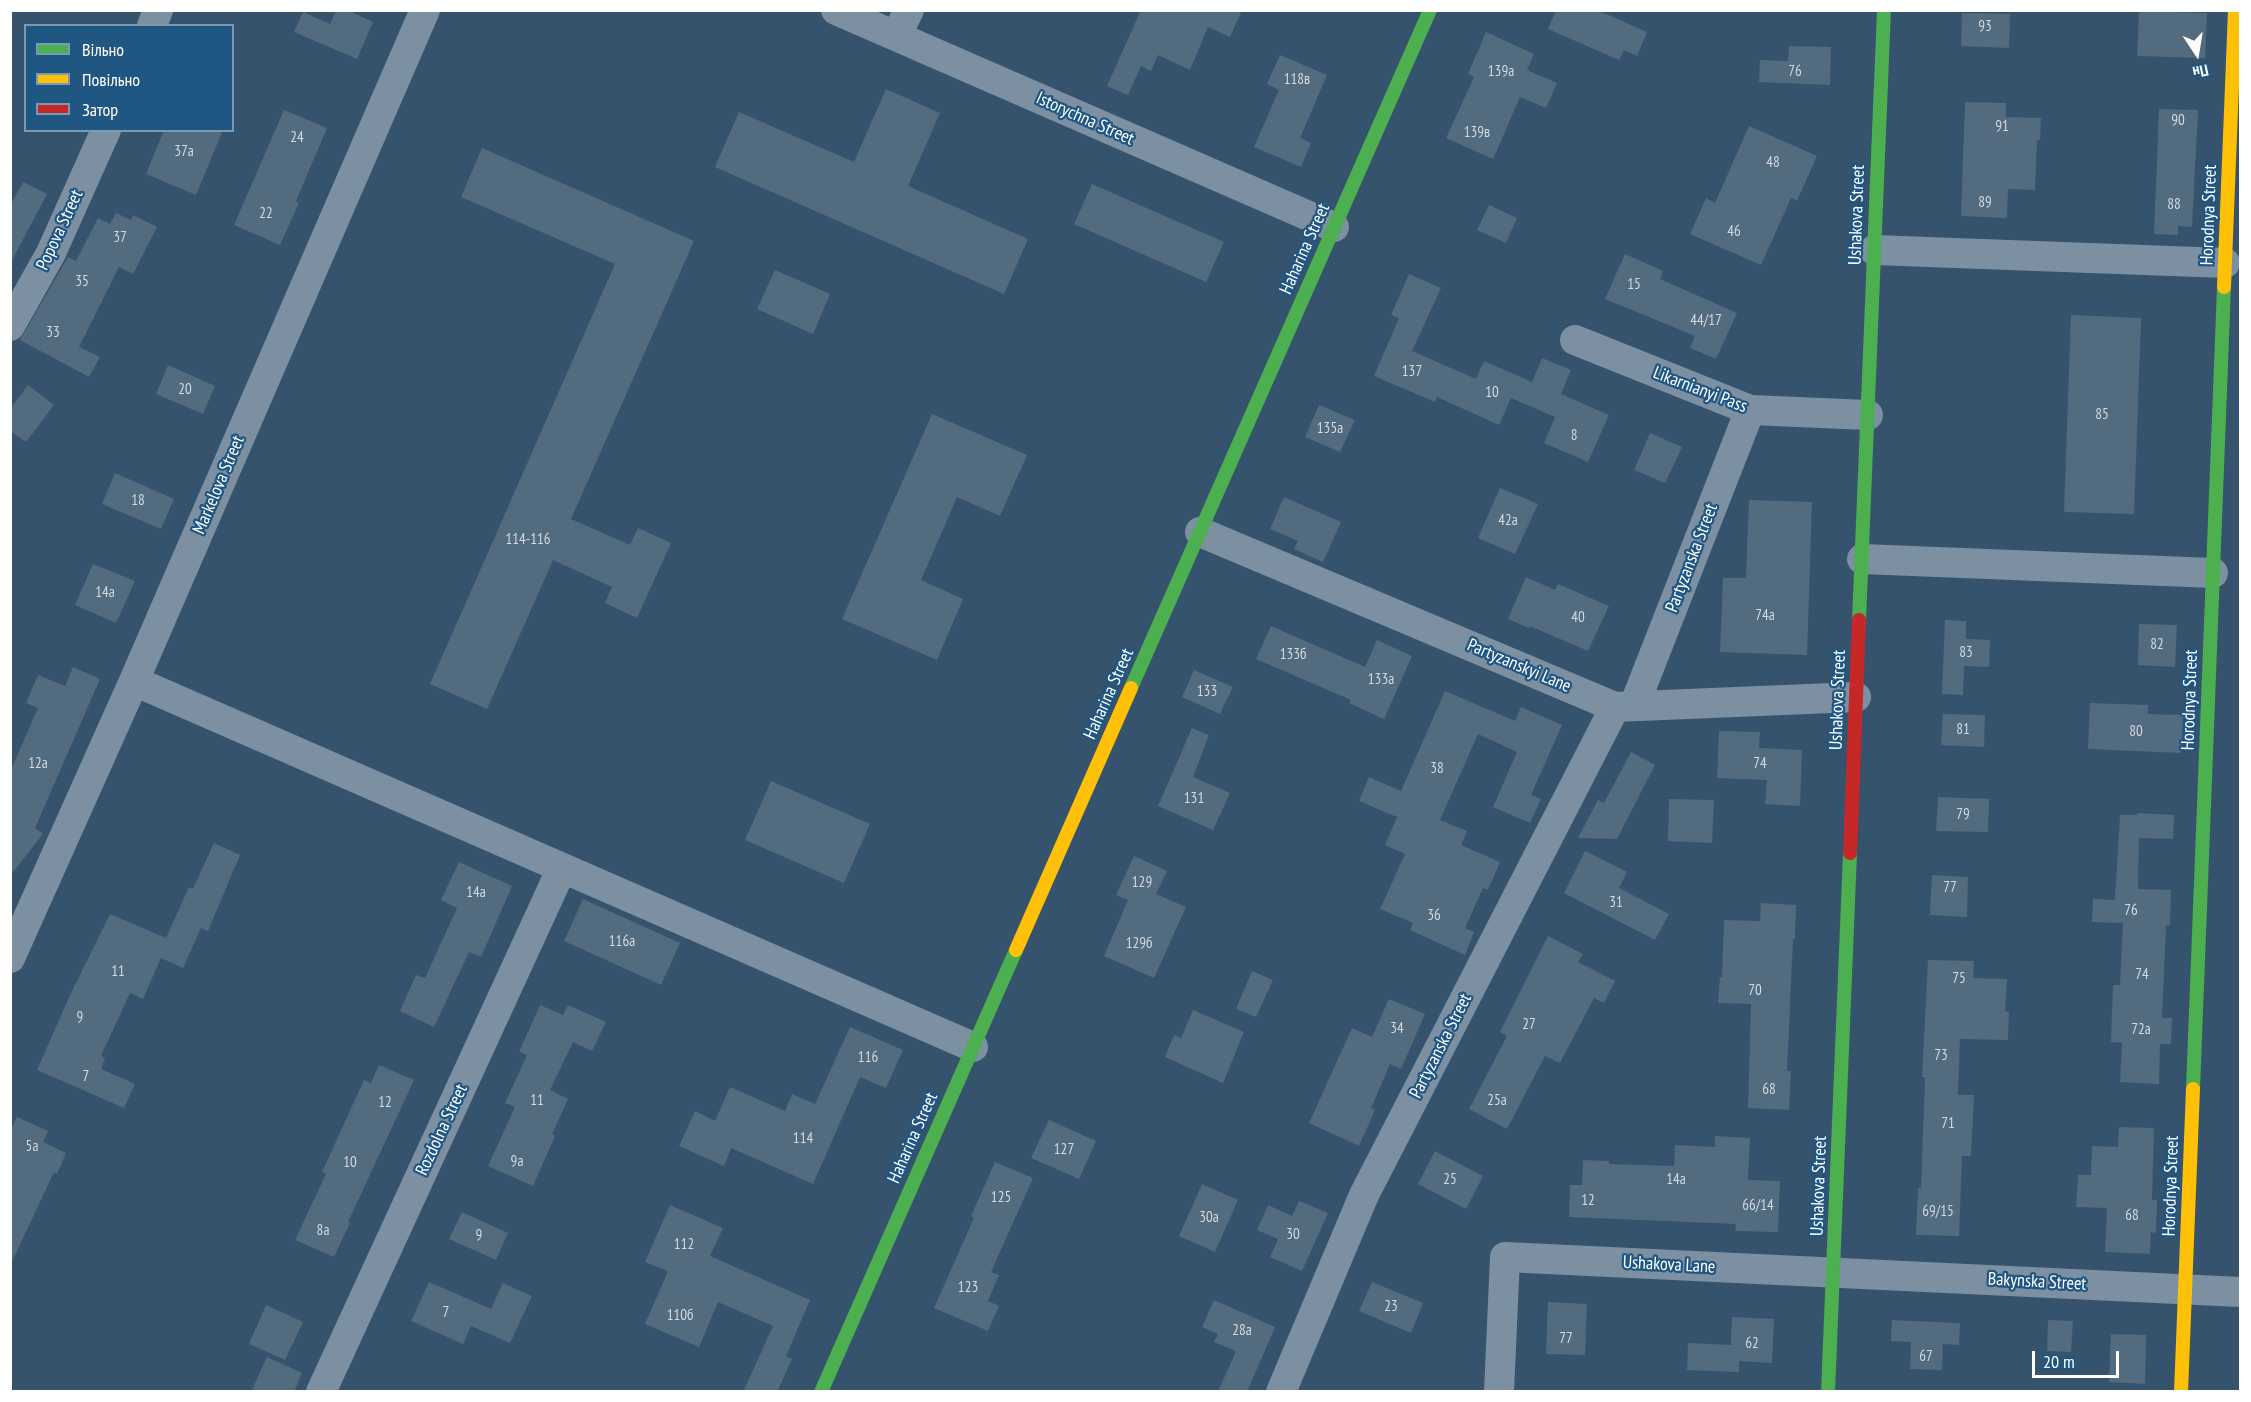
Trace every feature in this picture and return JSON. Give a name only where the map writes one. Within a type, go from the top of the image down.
[{"type":"street","name":"Markelova Street","points":[[10,958],[134,681],[425,10]]},
{"type":"street","name":"Istorychna Street","points":[[836,10],[902,23],[1334,227]]},
{"type":"street","name":"Haharina Street","points":[[821,1392],[1430,10]]},
{"type":"street","name":"Ushakova Street","points":[[1828,1392],[1884,10]]},
{"type":"street","name":"Horodnya Street","points":[[2181,1392],[2213,573],[2230,424],[2225,263],[2235,10]]},
{"type":"street","name":"Popova Street","points":[[10,327],[51,253],[104,132]]},
{"type":"street","points":[[1874,250],[2225,263]]},
{"type":"street","name":"Likarnianyi Pass","points":[[1575,340],[1750,410],[1868,415]]},
{"type":"street","name":"Partyzanska Street","points":[[1281,1392],[1364,1195],[1624,706],[1750,410]]},
{"type":"street","name":"Partyzanskyi Lane","points":[[1200,532],[1624,706],[1856,697]]},
{"type":"street","points":[[1862,559],[2213,573]]},
{"type":"street","points":[[134,681],[973,1047]]},
{"type":"street","name":"Rozdolna Street","points":[[321,1392],[562,868]]},
{"type":"street","name":"Ushakova Lane","points":[[1499,1392],[1504,1257],[1833,1273]]},
{"type":"street","name":"Bakynska Street","points":[[1833,1273],[2241,1292]]},
{"type":"building","points":[[336,10],[347,10],[373,22],[357,59],[294,32],[303,12],[330,24]]},
{"type":"building","points":[[1141,10],[1242,10],[1230,37],[1208,27],[1190,70],[1158,55],[1151,71],[1141,66],[1128,95],[1107,86]]},
{"type":"building","points":[[1556,10],[1597,10],[1647,32],[1637,56],[1624,50],[1619,60],[1548,29]]},
{"type":"building","points":[[2139,11],[2207,13],[2205,58],[2137,56]]},
{"type":"building","points":[[1962,13],[2010,14],[2009,48],[1961,46]]},
{"type":"building","points":[[1486,32],[1534,54],[1527,70],[1557,83],[1546,108],[1520,97],[1493,159],[1446,138],[1474,77],[1468,74]]},
{"type":"building","points":[[1789,46],[1831,47],[1830,85],[1759,82],[1760,60],[1788,61]]},
{"type":"building","points":[[1280,55],[1327,75],[1300,138],[1311,143],[1301,167],[1254,147],[1279,90],[1267,84]]},
{"type":"building","points":[[886,89],[940,113],[908,186],[1028,239],[1004,294],[715,167],[739,112],[854,162]]},
{"type":"building","points":[[1965,102],[2006,103],[2006,117],[2041,118],[2040,140],[2037,140],[2035,190],[2008,189],[2007,218],[1961,216]]},
{"type":"building","points":[[2159,109],[2198,110],[2192,227],[2178,226],[2178,235],[2154,234]]},
{"type":"building","points":[[284,110],[327,128],[296,201],[299,203],[280,245],[234,225]]},
{"type":"building","points":[[1749,126],[1817,156],[1797,201],[1791,198],[1761,265],[1690,234],[1706,198],[1715,203]]},
{"type":"building","points":[[163,132],[222,132],[196,195],[146,174]]},
{"type":"building","points":[[482,148],[694,241],[571,519],[630,545],[638,528],[671,543],[637,618],[605,603],[612,587],[553,560],[487,709],[430,684],[615,264],[461,197]]},
{"type":"building","points":[[23,182],[47,194],[10,264],[10,206]]},
{"type":"building","points":[[1092,184],[1224,242],[1206,282],[1074,224]]},
{"type":"building","points":[[1489,205],[1517,218],[1506,243],[1477,230]]},
{"type":"building","points":[[116,213],[131,220],[133,215],[157,227],[133,274],[119,267],[79,347],[100,357],[89,377],[20,340],[68,257],[76,261],[98,218],[110,224]]},
{"type":"building","points":[[1625,254],[1663,271],[1660,279],[1737,313],[1716,359],[1690,348],[1695,336],[1605,299]]},
{"type":"building","points":[[775,270],[830,294],[813,334],[757,309]]},
{"type":"building","points":[[1409,274],[1441,288],[1412,351],[1476,379],[1484,361],[1532,382],[1542,358],[1571,370],[1561,394],[1609,415],[1588,462],[1544,443],[1555,417],[1511,398],[1499,425],[1437,397],[1435,402],[1374,376],[1399,318],[1391,315]]},
{"type":"building","points":[[2071,315],[2141,318],[2134,514],[2064,512]]},
{"type":"building","points":[[168,365],[215,386],[203,414],[156,394]]},
{"type":"building","points":[[28,385],[54,405],[26,442],[10,431],[10,409]]},
{"type":"building","points":[[1319,405],[1355,420],[1340,452],[1305,437]]},
{"type":"building","points":[[932,414],[1027,455],[1000,516],[957,497],[921,580],[963,599],[937,660],[842,619]]},
{"type":"building","points":[[1650,433],[1682,447],[1665,483],[1634,470]]},
{"type":"building","points":[[115,473],[174,499],[161,529],[102,504]]},
{"type":"building","points":[[1500,488],[1538,504],[1515,554],[1478,538]]},
{"type":"building","points":[[1284,497],[1341,522],[1323,562],[1294,549],[1298,541],[1270,529]]},
{"type":"building","points":[[1749,500],[1812,502],[1807,655],[1720,652],[1723,578],[1746,578]]},
{"type":"building","points":[[93,564],[135,581],[116,623],[75,605]]},
{"type":"building","points":[[1526,577],[1555,590],[1558,584],[1609,606],[1588,651],[1508,619]]},
{"type":"building","points":[[1945,620],[1966,621],[1966,639],[1990,640],[1989,667],[1964,666],[1963,695],[1942,694]]},
{"type":"building","points":[[2139,624],[2177,625],[2175,667],[2138,665]]},
{"type":"building","points":[[1271,626],[1365,667],[1377,640],[1412,656],[1384,719],[1349,703],[1351,700],[1256,659]]},
{"type":"building","points":[[73,667],[100,679],[35,828],[43,834],[10,876],[10,772],[38,708],[26,703],[38,675],[65,686]]},
{"type":"building","points":[[1194,670],[1233,687],[1220,714],[1182,697]]},
{"type":"building","points":[[1445,691],[1515,721],[1521,707],[1562,725],[1531,795],[1541,799],[1530,823],[1493,807],[1517,752],[1478,734],[1440,820],[1467,831],[1461,845],[1500,862],[1488,890],[1483,888],[1465,928],[1474,932],[1465,955],[1410,930],[1413,923],[1380,909],[1405,854],[1385,845],[1397,817],[1359,801],[1369,777],[1401,791]]},
{"type":"building","points":[[2090,703],[2148,705],[2148,714],[2183,715],[2181,753],[2088,749]]},
{"type":"building","points":[[1943,714],[1985,715],[1984,747],[1941,745]]},
{"type":"building","points":[[1192,728],[1209,735],[1193,777],[1230,793],[1213,830],[1158,806]]},
{"type":"building","points":[[1719,731],[1760,732],[1759,748],[1802,750],[1800,806],[1765,804],[1767,780],[1717,778]]},
{"type":"building","points":[[1631,752],[1655,765],[1617,839],[1578,838],[1598,800],[1604,803]]},
{"type":"building","points":[[771,781],[870,824],[844,883],[745,840]]},
{"type":"building","points":[[1938,797],[1989,799],[1988,832],[1936,831]]},
{"type":"building","points":[[1669,799],[1714,800],[1712,843],[1668,841]]},
{"type":"building","points":[[2137,813],[2174,815],[2173,839],[2139,838],[2138,889],[2171,890],[2170,925],[2166,925],[2162,1018],[2172,1018],[2171,1044],[2160,1044],[2159,1084],[2120,1082],[2122,1043],[2111,1042],[2113,985],[2120,985],[2123,923],[2092,922],[2093,899],[2115,900],[2120,815],[2137,815]]},
{"type":"building","points":[[214,843],[240,855],[208,931],[201,928],[183,968],[161,958],[143,999],[130,993],[101,1056],[105,1058],[101,1069],[135,1084],[124,1108],[37,1070],[71,993],[110,914],[166,938],[189,887],[193,889]]},
{"type":"building","points":[[1585,851],[1627,872],[1619,888],[1669,914],[1655,940],[1564,893]]},
{"type":"building","points":[[1134,856],[1167,871],[1156,894],[1186,907],[1154,978],[1104,956],[1128,900],[1116,895]]},
{"type":"building","points":[[459,862],[512,886],[481,957],[469,952],[434,1027],[400,1011],[416,975],[425,978],[457,908],[441,900]]},
{"type":"building","points":[[1932,875],[1968,877],[1967,917],[1930,915]]},
{"type":"building","points":[[583,899],[680,943],[661,985],[564,941]]},
{"type":"building","points":[[1761,903],[1796,905],[1787,1071],[1791,1071],[1789,1110],[1748,1108],[1751,1004],[1718,1003],[1720,977],[1722,977],[1724,920],[1760,921]]},
{"type":"building","points":[[1548,936],[1583,954],[1578,962],[1615,981],[1604,1003],[1594,998],[1560,1063],[1545,1056],[1507,1129],[1469,1109],[1507,1036],[1500,1032]]},
{"type":"building","points":[[1928,960],[1974,961],[1973,978],[2007,979],[2005,1011],[2009,1012],[2008,1040],[1960,1039],[1958,1095],[1974,1095],[1971,1156],[1962,1156],[1959,1236],[1916,1235],[1918,1188],[1921,1188],[1925,1077],[1922,1077]]},
{"type":"building","points":[[1252,971],[1273,980],[1256,1017],[1236,1009]]},
{"type":"building","points":[[1389,999],[1425,1014],[1401,1069],[1390,1064],[1371,1108],[1375,1110],[1359,1146],[1309,1123],[1352,1028],[1372,1037]]},
{"type":"building","points":[[540,1005],[563,1015],[568,1005],[606,1022],[592,1051],[573,1042],[550,1090],[568,1099],[533,1186],[488,1166],[515,1107],[505,1103],[527,1055],[519,1052]]},
{"type":"building","points":[[1193,1010],[1244,1032],[1223,1083],[1165,1057],[1174,1035],[1181,1038]]},
{"type":"building","points":[[850,1027],[903,1050],[886,1088],[860,1077],[813,1184],[731,1148],[724,1166],[679,1146],[695,1111],[715,1121],[730,1087],[785,1111],[792,1094],[815,1104]]},
{"type":"building","points":[[379,1065],[414,1080],[334,1257],[295,1240],[326,1174],[322,1172],[364,1080],[371,1083]]},
{"type":"building","points":[[17,1117],[48,1131],[43,1142],[66,1153],[57,1174],[54,1172],[10,1266],[10,1131]]},
{"type":"building","points":[[1049,1120],[1096,1141],[1079,1179],[1031,1158]]},
{"type":"building","points":[[2119,1127],[2154,1128],[2152,1200],[2157,1200],[2156,1233],[2151,1232],[2150,1254],[2105,1252],[2107,1208],[2076,1207],[2078,1175],[2091,1175],[2092,1146],[2118,1147]]},
{"type":"building","points":[[1715,1136],[1750,1138],[1748,1180],[1780,1181],[1778,1232],[1735,1231],[1736,1224],[1569,1217],[1570,1185],[1582,1185],[1583,1160],[1609,1161],[1609,1164],[1674,1166],[1675,1145],[1715,1147]]},
{"type":"building","points":[[1435,1151],[1483,1176],[1466,1209],[1418,1184]]},
{"type":"building","points":[[995,1162],[1033,1178],[991,1272],[999,1275],[988,1301],[999,1306],[988,1331],[934,1308],[974,1218],[971,1216]]},
{"type":"building","points":[[1202,1184],[1238,1200],[1215,1252],[1179,1236]]},
{"type":"building","points":[[1299,1201],[1328,1213],[1302,1271],[1270,1257],[1278,1239],[1257,1230],[1268,1205],[1292,1216]]},
{"type":"building","points":[[670,1205],[723,1228],[710,1256],[810,1300],[786,1356],[792,1359],[777,1392],[743,1392],[773,1326],[718,1302],[699,1347],[645,1324],[668,1271],[645,1262]]},
{"type":"building","points":[[462,1212],[508,1233],[496,1260],[449,1239]]},
{"type":"building","points":[[429,1282],[491,1309],[503,1283],[532,1296],[510,1343],[471,1326],[463,1344],[411,1321]]},
{"type":"building","points":[[1372,1282],[1423,1303],[1411,1333],[1359,1311]]},
{"type":"building","points":[[1214,1300],[1275,1327],[1247,1392],[1218,1392],[1236,1351],[1214,1342],[1218,1334],[1202,1327]]},
{"type":"building","points":[[1548,1302],[1587,1304],[1585,1355],[1546,1354]]},
{"type":"building","points":[[266,1305],[303,1322],[285,1360],[249,1344]]},
{"type":"building","points":[[1732,1317],[1774,1319],[1772,1363],[1739,1361],[1739,1372],[1687,1370],[1688,1343],[1731,1345]]},
{"type":"building","points":[[1892,1320],[1960,1323],[1959,1345],[1943,1344],[1942,1370],[1910,1369],[1911,1342],[1891,1341]]},
{"type":"building","points":[[2048,1320],[2073,1321],[2071,1352],[2047,1351]]},
{"type":"building","points":[[2111,1334],[2146,1335],[2145,1384],[2109,1382]]},
{"type":"building","points":[[267,1357],[302,1373],[294,1392],[251,1392]]},
{"type":"traffic: fast","points":[[1131,688],[1430,10]]},
{"type":"traffic: fast","points":[[1859,620],[1884,10]]},
{"type":"traffic: fast","points":[[2193,1089],[2224,287]]},
{"type":"traffic: fast","points":[[1828,1392],[1850,853]]},
{"type":"traffic: fast","points":[[821,1392],[1016,950]]},
{"type":"traffic: slow","points":[[2224,287],[2235,10]]},
{"type":"traffic: slow","points":[[1016,950],[1131,688]]},
{"type":"traffic: slow","points":[[2181,1392],[2193,1089]]},
{"type":"traffic: jam","points":[[1850,853],[1859,620]]}]
